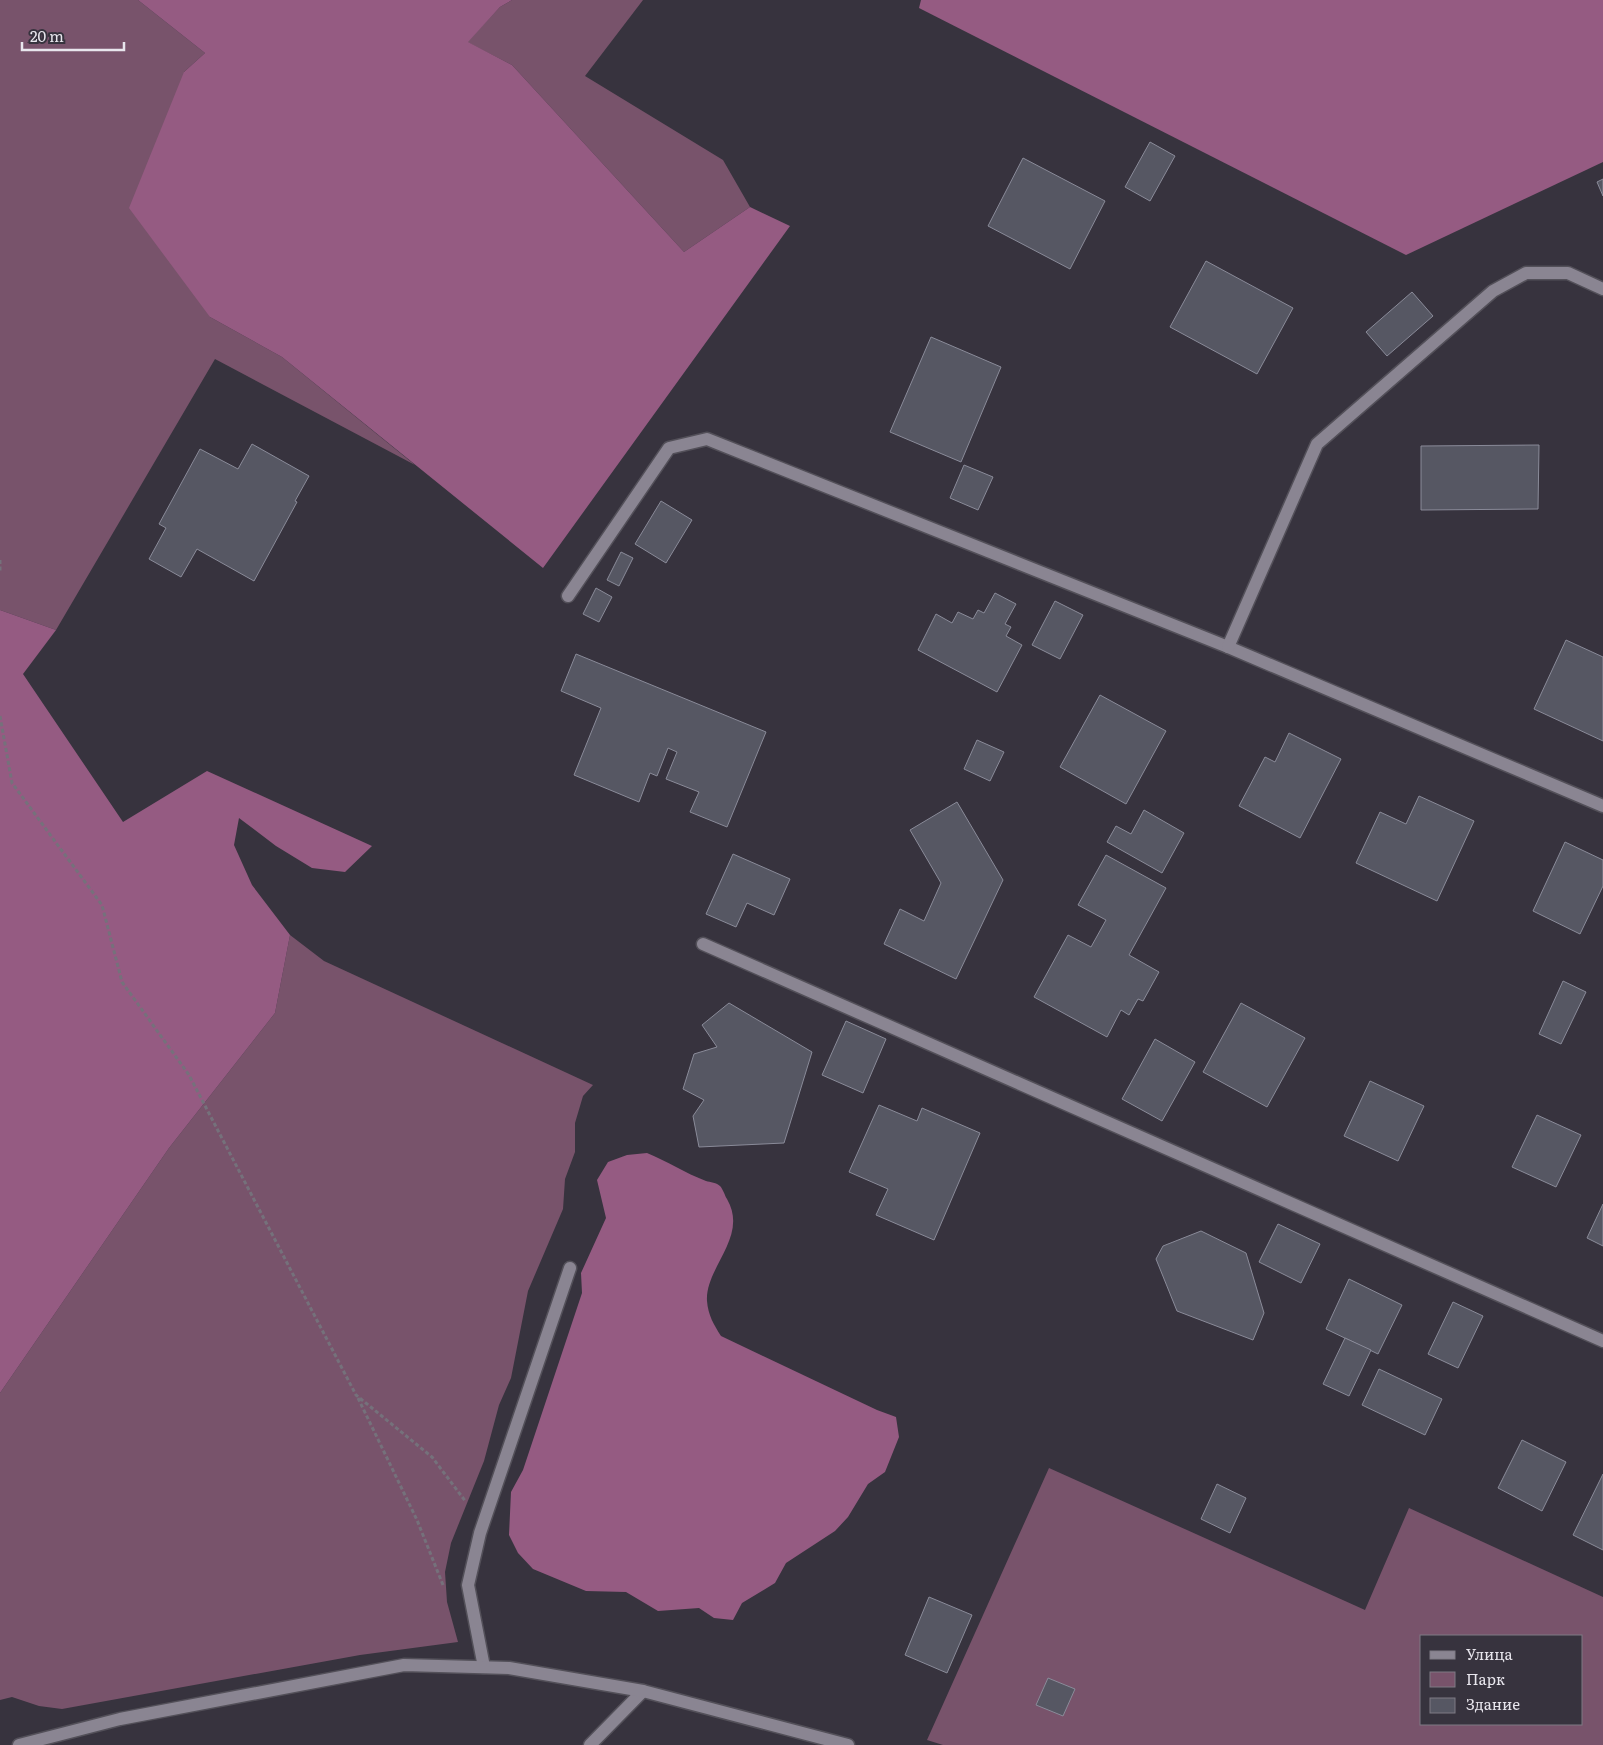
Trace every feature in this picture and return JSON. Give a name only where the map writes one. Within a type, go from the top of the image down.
[{"type":"street","points":[[1228,647],[1317,444],[1492,291],[1526,273],[1568,273],[1603,289]]},
{"type":"street","points":[[568,596],[670,448],[707,439],[1228,647],[1603,806]]},
{"type":"street","points":[[703,944],[1603,1341]]},
{"type":"street","points":[[484,1667],[468,1585],[480,1532],[570,1268]]},
{"type":"street","points":[[19,1745],[120,1719],[404,1665],[509,1668],[643,1691],[848,1745]]},
{"type":"street","points":[[590,1745],[643,1691]]},
{"type":"path","points":[[0,560],[0,571]]},
{"type":"path","points":[[0,716],[12,783],[102,906],[122,982],[189,1074],[356,1395],[417,1520],[444,1589]]},
{"type":"path","points":[[356,1395],[432,1457],[463,1496],[480,1532]]},
{"type":"green space","points":[[0,0],[138,0],[205,53],[184,72],[210,317],[282,357],[415,465],[215,359],[56,630],[0,610]]},
{"type":"green space","points":[[512,0],[643,0],[585,76],[723,160],[750,207],[684,252],[512,65],[467,42],[500,7]]},
{"type":"green space","points":[[290,935],[324,961],[593,1085],[583,1096],[575,1123],[575,1152],[565,1179],[563,1209],[528,1291],[511,1378],[499,1405],[484,1461],[451,1543],[445,1572],[447,1602],[458,1642],[360,1655],[62,1709],[39,1706],[12,1697],[0,1700],[0,1393],[169,1148],[275,1013]]},
{"type":"green space","points":[[1049,1468],[1365,1610],[1409,1508],[1603,1597],[1603,1745],[943,1745],[927,1740]]},
{"type":"shaded area","points":[[138,0],[512,0],[500,7],[468,42],[512,65],[684,252],[750,207],[790,226],[543,568],[282,357],[210,317],[129,208],[184,72],[205,53]]},
{"type":"shaded area","points":[[921,0],[1603,0],[1603,162],[1406,255],[919,8]]},
{"type":"shaded area","points":[[0,610],[56,630],[23,674],[123,822],[207,771],[372,846],[345,872],[312,868],[276,846],[239,818],[234,845],[252,885],[290,935],[275,1013],[169,1148],[0,1393]]},
{"type":"shaded area","points":[[647,1153],[698,1178],[719,1185],[727,1199],[732,1213],[733,1226],[730,1239],[712,1276],[708,1288],[707,1301],[710,1315],[721,1336],[877,1410],[896,1417],[899,1437],[885,1472],[868,1484],[848,1517],[835,1531],[786,1563],[775,1583],[742,1603],[733,1620],[714,1618],[699,1608],[658,1611],[626,1592],[586,1591],[533,1569],[518,1553],[509,1535],[511,1492],[523,1470],[582,1293],[581,1273],[606,1218],[597,1180],[608,1162],[627,1155]]},
{"type":"building","points":[[1150,142],[1175,156],[1150,201],[1125,187]]},
{"type":"building","points":[[1023,158],[1105,201],[1070,269],[988,226]]},
{"type":"building","points":[[1603,179],[1603,196],[1597,182]]},
{"type":"building","points":[[1206,261],[1293,308],[1257,374],[1170,327]]},
{"type":"building","points":[[1412,292],[1433,316],[1387,356],[1366,332]]},
{"type":"building","points":[[931,337],[1001,367],[961,462],[890,432]]},
{"type":"building","points":[[252,444],[309,476],[254,581],[197,549],[181,577],[149,559],[166,528],[159,524],[200,449],[238,469]]},
{"type":"building","points":[[1539,445],[1538,509],[1421,510],[1421,446]]},
{"type":"building","points":[[964,465],[993,477],[978,510],[950,498]]},
{"type":"building","points":[[661,501],[692,520],[666,563],[635,544]]},
{"type":"building","points":[[621,552],[633,558],[619,586],[607,580]]},
{"type":"building","points":[[596,588],[612,597],[599,622],[583,614]]},
{"type":"building","points":[[995,593],[1016,604],[1005,624],[1011,627],[1006,636],[1022,645],[997,692],[918,650],[936,614],[952,623],[958,612],[973,619],[978,610],[984,613]]},
{"type":"building","points":[[1055,601],[1083,615],[1060,659],[1032,645]]},
{"type":"building","points":[[1566,640],[1603,657],[1603,741],[1534,709]]},
{"type":"building","points":[[576,654],[766,732],[727,827],[690,812],[699,792],[666,779],[677,752],[668,748],[657,776],[650,773],[639,802],[574,775],[601,708],[561,691]]},
{"type":"building","points":[[1100,695],[1166,731],[1126,804],[1060,767]]},
{"type":"building","points":[[1289,733],[1341,759],[1300,838],[1239,806],[1265,757],[1275,762]]},
{"type":"building","points":[[977,740],[1004,752],[990,781],[964,769]]},
{"type":"building","points":[[1419,796],[1474,821],[1437,901],[1356,863],[1380,812],[1406,824]]},
{"type":"building","points":[[957,802],[1003,880],[956,979],[884,944],[900,909],[924,921],[941,883],[910,830]]},
{"type":"building","points":[[1144,810],[1184,833],[1162,873],[1107,842],[1116,826],[1131,834]]},
{"type":"building","points":[[1565,842],[1603,860],[1603,886],[1580,934],[1533,911]]},
{"type":"building","points":[[733,854],[790,879],[774,915],[747,903],[736,927],[706,914]]},
{"type":"building","points":[[1106,855],[1166,888],[1129,955],[1159,972],[1143,1001],[1138,999],[1129,1015],[1121,1010],[1107,1037],[1034,997],[1068,935],[1091,947],[1106,920],[1078,905]]},
{"type":"building","points":[[1563,981],[1586,992],[1561,1044],[1539,1034]]},
{"type":"building","points":[[729,1003],[812,1052],[784,1143],[699,1147],[693,1116],[704,1100],[683,1089],[694,1054],[717,1047],[702,1025]]},
{"type":"building","points":[[1241,1003],[1305,1038],[1267,1107],[1203,1072]]},
{"type":"building","points":[[846,1021],[886,1039],[863,1093],[822,1075]]},
{"type":"building","points":[[1155,1039],[1195,1062],[1162,1121],[1122,1099]]},
{"type":"building","points":[[1370,1081],[1424,1106],[1398,1161],[1344,1136]]},
{"type":"building","points":[[879,1105],[917,1121],[922,1108],[980,1133],[934,1240],[876,1215],[888,1189],[849,1172]]},
{"type":"building","points":[[1537,1115],[1581,1135],[1556,1187],[1512,1167]]},
{"type":"building","points":[[1603,1204],[1603,1246],[1587,1238]]},
{"type":"building","points":[[1278,1224],[1320,1244],[1301,1283],[1259,1262]]},
{"type":"building","points":[[1201,1231],[1246,1253],[1264,1313],[1253,1340],[1177,1311],[1156,1259],[1163,1246]]},
{"type":"building","points":[[1349,1279],[1402,1305],[1378,1354],[1326,1329]]},
{"type":"building","points":[[1453,1302],[1483,1316],[1458,1368],[1428,1354]]},
{"type":"building","points":[[1345,1338],[1371,1350],[1349,1396],[1323,1384]]},
{"type":"building","points":[[1379,1369],[1442,1399],[1425,1435],[1362,1405]]},
{"type":"building","points":[[1522,1440],[1566,1462],[1542,1511],[1498,1488]]},
{"type":"building","points":[[1603,1474],[1603,1550],[1573,1535]]},
{"type":"building","points":[[1217,1484],[1246,1498],[1230,1533],[1201,1519]]},
{"type":"building","points":[[929,1597],[972,1615],[947,1673],[905,1655]]},
{"type":"building","points":[[1048,1678],[1075,1689],[1063,1716],[1036,1705]]}]
